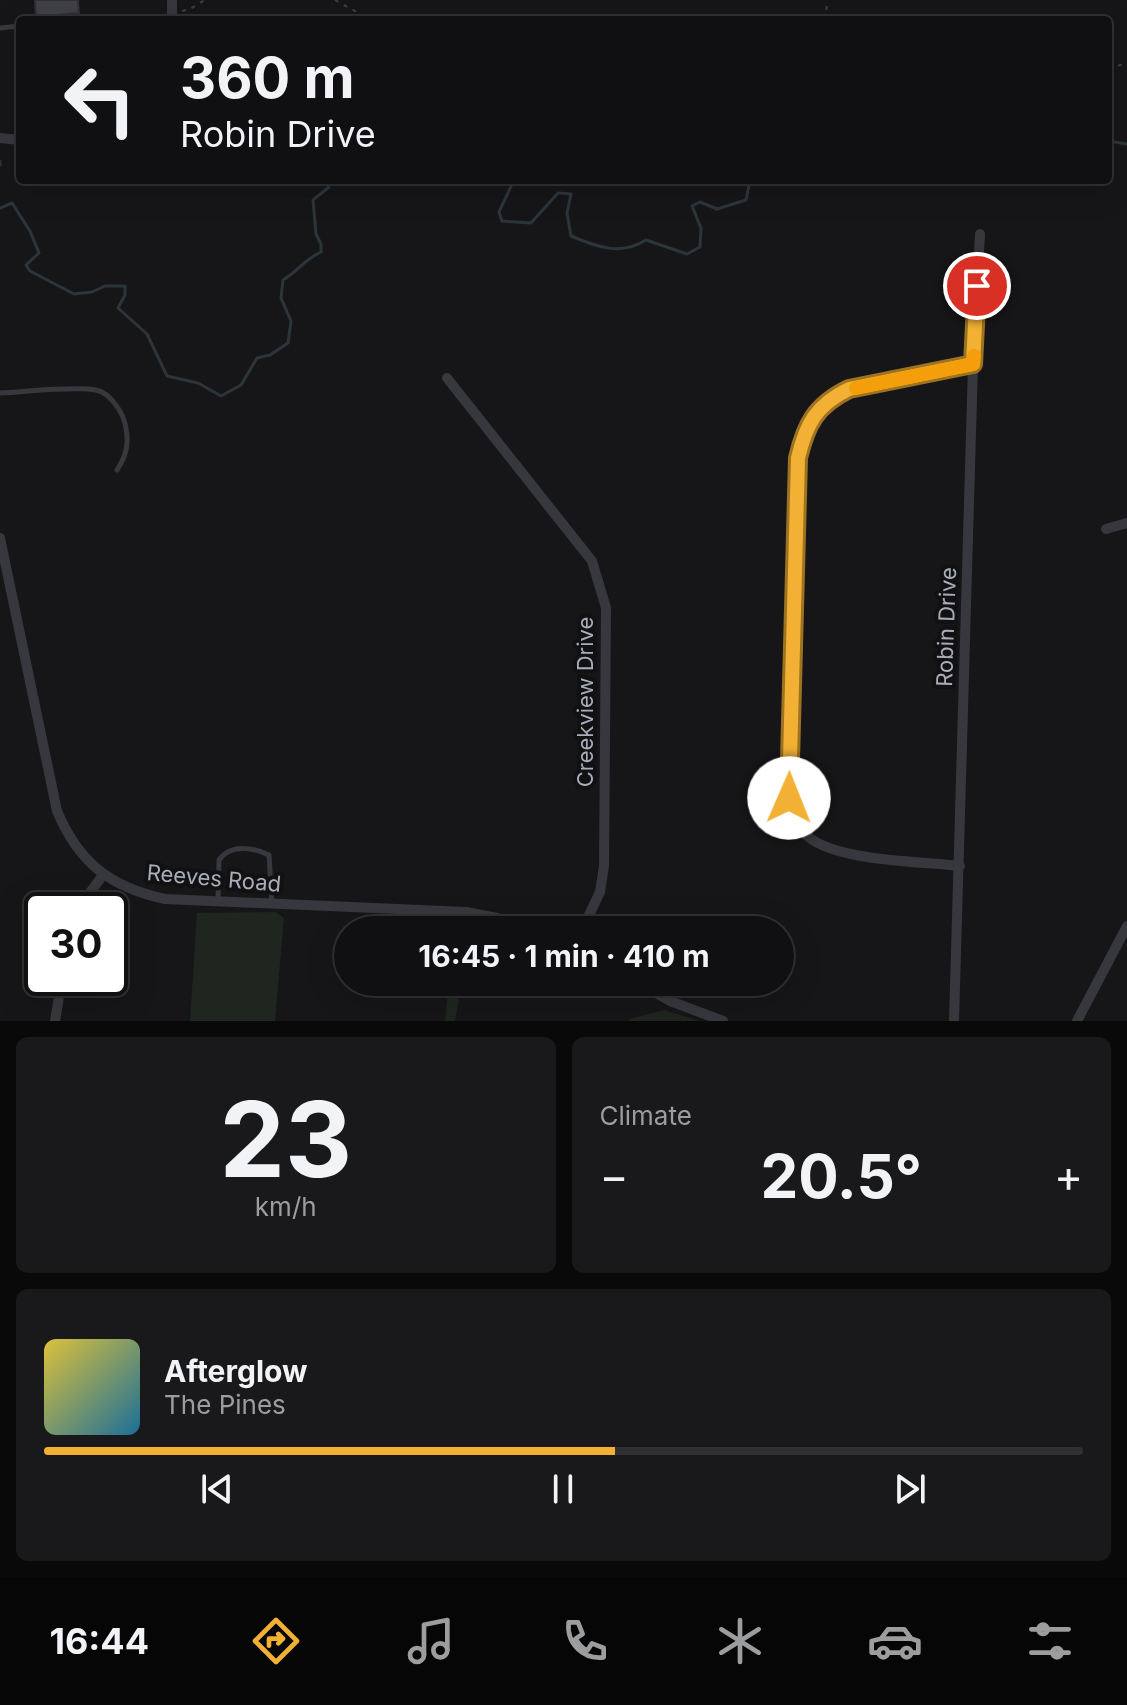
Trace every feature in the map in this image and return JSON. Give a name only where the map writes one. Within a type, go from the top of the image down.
[{"type":"street","points":[[172,0],[172,16]]},
{"type":"street","name":"Robin Drive","points":[[954,1021],[973,364],[980,234]]},
{"type":"street","points":[[960,866],[837,853],[803,833],[794,818],[789,798],[798,458],[805,431],[830,398],[849,389],[973,364]]},
{"type":"street","name":"Creekview Drive","points":[[447,378],[592,561],[606,608],[604,866],[600,892],[589,916]]},
{"type":"street","points":[[1106,529],[1127,523]]},
{"type":"street","name":"Reeves Road","points":[[0,538],[57,811],[66,833],[82,855],[103,875],[143,894],[165,899],[466,912],[487,916]]},
{"type":"street","points":[[90,892],[103,875]]},
{"type":"street","points":[[1077,1021],[1127,926]]},
{"type":"street","points":[[55,1021],[59,996]]},
{"type":"street","points":[[661,996],[723,1021]]},
{"type":"lane","points":[[0,393],[79,390],[102,393],[121,411],[126,423],[126,453],[117,470]]},
{"type":"lane","points":[[218,901],[219,860],[230,849],[240,849],[269,855],[272,905]]},
{"type":"path","points":[[172,16],[205,0]]},
{"type":"path","points":[[335,0],[364,16]]},
{"type":"shaded area","points":[[275,912],[284,918],[275,1021],[190,1021],[197,913]]},
{"type":"shaded area","points":[[448,996],[459,996],[455,1021],[445,1021]]},
{"type":"shaded area","points":[[664,1010],[699,1021],[628,1021],[630,1019]]},
{"type":"building","points":[[35,0],[78,0],[79,13],[36,16]]},
{"type":"waterway","points":[[1112,142],[1127,144]]},
{"type":"waterway","points":[[0,208],[12,203],[30,231],[39,253],[26,265],[30,271],[74,294],[92,292],[105,286],[125,286],[125,295],[118,308],[147,334],[167,376],[198,383],[221,396],[241,385],[257,358],[270,355],[288,343],[291,321],[281,298],[283,280],[321,252],[313,200],[329,187],[328,184]]},
{"type":"waterway","points":[[512,184],[499,212],[502,221],[531,223],[558,193],[571,194],[567,213],[571,236],[618,249],[646,240],[687,254],[700,247],[701,228],[692,206],[700,202],[717,209],[746,200],[749,184]]},
{"type":"slow traffic","points":[[856,388],[973,364],[974,356]]},
{"type":"route","points":[[789,798],[798,458],[805,431],[830,398],[849,389],[973,364],[977,286]]}]
